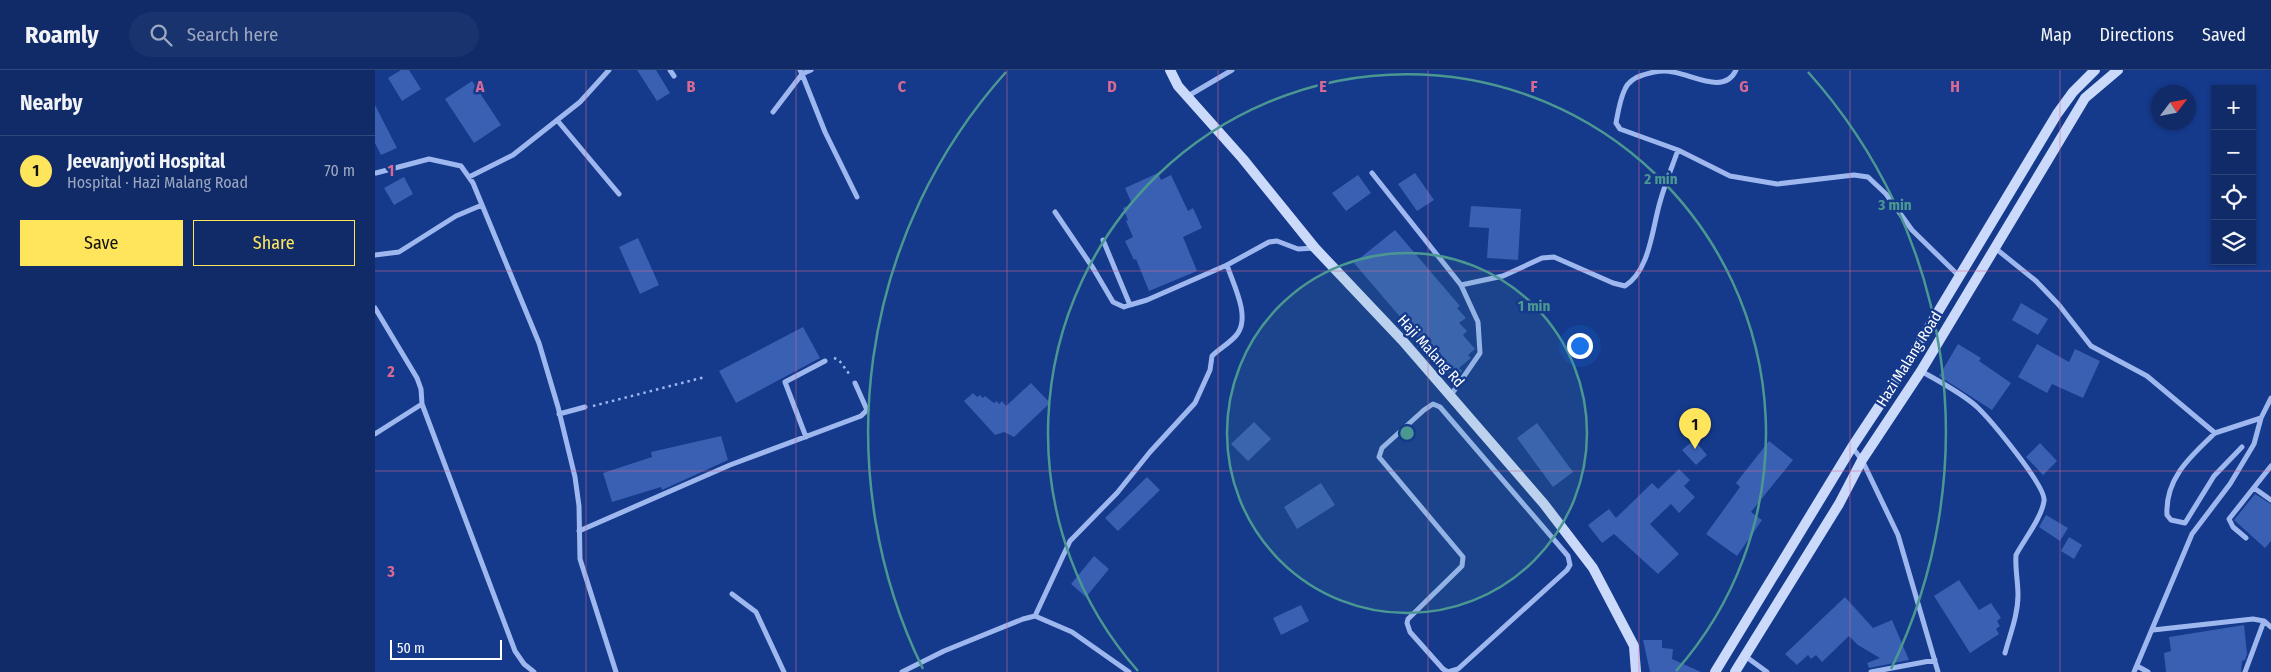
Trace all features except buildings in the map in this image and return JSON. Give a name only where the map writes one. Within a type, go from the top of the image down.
[{"type":"main road","name":"Haji Malang Rd","points":[[1170,70],[1178,86],[1243,159],[1315,248],[1402,340],[1544,504],[1593,568],[1634,646],[1636,672]]},
{"type":"main road","name":"Hazi Malang Road","points":[[1715,672],[1800,530],[1903,370],[2057,114],[2073,92],[2095,70]]},
{"type":"main road","name":"Hazi Malang Road","points":[[1735,672],[1839,504],[1862,460],[1921,371],[2085,98],[2118,70]]},
{"type":"main road","points":[[1800,530],[1816,541]]},
{"type":"street","points":[[469,177],[513,155],[580,102],[609,70]]},
{"type":"street","points":[[670,70],[674,76]]},
{"type":"street","points":[[773,112],[801,72],[811,70]]},
{"type":"street","points":[[1188,96],[1231,70]]},
{"type":"street","points":[[1736,70],[1733,77],[1725,82],[1711,82],[1672,71],[1653,72],[1636,78],[1625,88],[1616,123],[1620,129],[1678,150],[1730,176],[1777,184],[1854,175],[1868,177],[1886,194],[1912,230],[1960,276]]},
{"type":"street","points":[[801,72],[825,132],[857,197]]},
{"type":"street","points":[[557,120],[619,194]]},
{"type":"street","points":[[1461,286],[1503,276],[1542,258],[1554,257],[1613,283],[1625,286],[1634,280],[1646,257],[1661,200],[1678,150]]},
{"type":"street","points":[[376,173],[429,159],[461,166],[473,183],[539,343],[575,477],[579,506],[580,559],[616,672]]},
{"type":"street","points":[[1372,173],[1461,286],[1478,322],[1480,354],[1451,395]]},
{"type":"street","points":[[375,255],[399,252],[456,216],[482,205]]},
{"type":"street","points":[[1055,212],[1113,302],[1124,307],[1147,300],[1227,266],[1269,242],[1277,241],[1298,249],[1315,248]]},
{"type":"street","points":[[1103,240],[1130,305]]},
{"type":"street","points":[[1995,248],[2036,282],[2059,305],[2091,346],[2147,376],[2215,433]]},
{"type":"street","points":[[1035,616],[1070,541],[1117,494],[1150,452],[1195,403],[1210,370],[1212,356],[1237,334],[1242,325],[1242,313],[1227,266]]},
{"type":"street","points":[[375,308],[417,378],[421,389],[422,404],[512,643],[524,664],[534,672]]},
{"type":"street","points":[[806,436],[785,382],[825,361]]},
{"type":"street","points":[[1921,371],[1959,393],[1976,407],[2020,459],[2044,493],[2043,505],[2016,555],[2018,596],[2015,619],[2005,653]]},
{"type":"street","points":[[579,531],[730,465],[865,414],[866,406],[855,383]]},
{"type":"street","points":[[2134,672],[2192,534],[2230,484],[2254,444],[2261,418],[2271,398]]},
{"type":"street","points":[[375,434],[422,404]]},
{"type":"street","points":[[1433,404],[1440,407],[1568,556],[1570,561],[1567,570],[1560,577],[1458,669],[1445,671],[1410,632],[1407,623],[1408,619],[1462,566],[1463,557],[1379,457],[1382,448],[1433,404]]},
{"type":"street","points":[[559,414],[585,408]]},
{"type":"street","points":[[2242,447],[2214,476],[2185,523],[2171,520],[2167,515],[2168,493],[2185,461],[2215,433],[2261,418]]},
{"type":"street","points":[[1852,447],[1862,460],[1898,535],[1938,672]]},
{"type":"street","points":[[2246,538],[2233,527],[2229,519],[2271,466]]},
{"type":"street","points":[[2255,488],[2271,500]]},
{"type":"street","points":[[732,594],[756,612],[784,672]]},
{"type":"street","points":[[903,672],[944,651],[1023,619],[1035,616],[1072,632],[1129,672]]},
{"type":"street","points":[[2153,630],[2253,619],[2264,621],[2271,627]]},
{"type":"street","points":[[2245,672],[2264,621]]},
{"type":"street","points":[[1745,656],[1767,672]]},
{"type":"street","points":[[1871,672],[1935,660]]},
{"type":"street","points":[[2137,666],[2148,672]]},
{"type":"path","points":[[825,361],[829,358],[839,360],[855,383]]},
{"type":"path","points":[[585,408],[705,377]]},
{"type":"place","name":"Jeevanjyoti Hospital","points":[[1695,449]]}]
